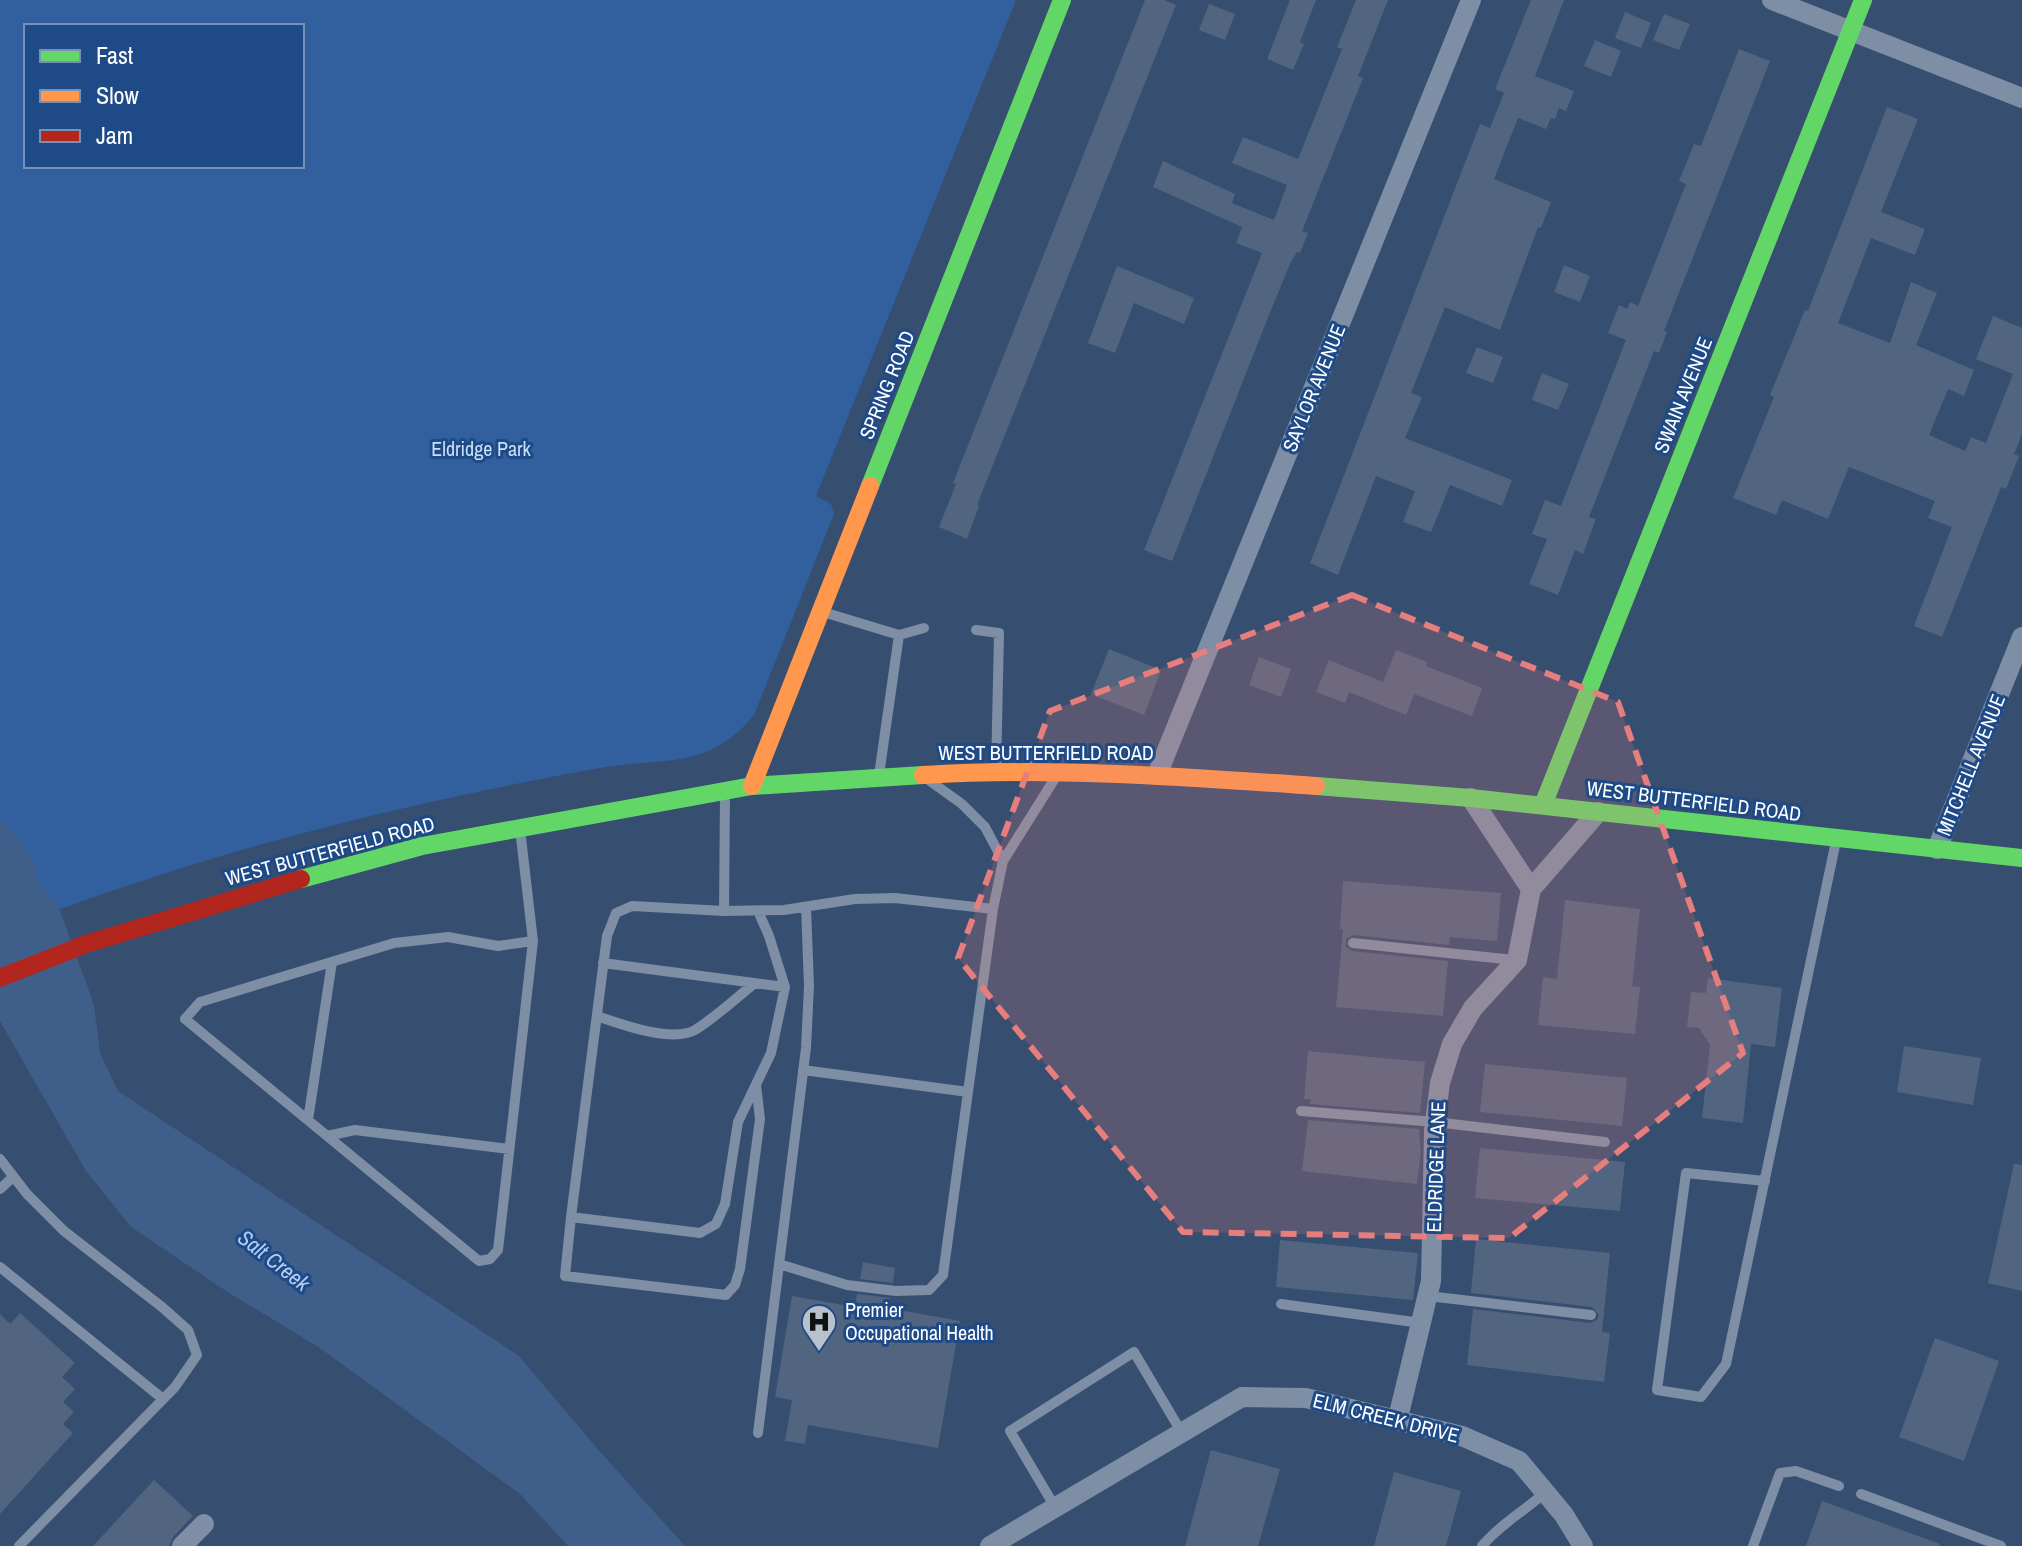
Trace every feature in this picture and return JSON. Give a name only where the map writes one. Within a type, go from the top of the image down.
[{"type":"main road","name":"SPRING ROAD","points":[[752,786],[1062,0]]},
{"type":"main road","name":"SWAIN AVENUE","points":[[1543,805],[1863,0]]},
{"type":"main road","name":"WEST BUTTERFIELD ROAD","points":[[0,978],[86,944],[244,895],[422,846],[752,786],[922,775],[1157,775],[1471,798],[2022,858]]},
{"type":"street","name":"SAYLOR AVENUE","points":[[1157,775],[1471,0]]},
{"type":"street","points":[[1772,0],[2022,98]]},
{"type":"street","name":"MITCHELL AVENUE","points":[[1937,849],[2022,637]]},
{"type":"street","points":[[1471,798],[1531,889]]},
{"type":"street","points":[[1517,960],[1531,889],[1598,812]]},
{"type":"street","name":"ELDRIDGE LANE","points":[[1398,1418],[1431,1281],[1435,1122],[1440,1083],[1452,1044],[1473,1008],[1517,960]]},
{"type":"street","name":"ELM CREEK DRIVE","points":[[990,1546],[1242,1397],[1306,1398],[1462,1436],[1519,1461],[1564,1515],[1583,1546]]},
{"type":"street","points":[[182,1546],[204,1524]]},
{"type":"lane","points":[[821,611],[899,635],[924,628]]},
{"type":"lane","points":[[976,630],[999,633],[996,773]]},
{"type":"lane","points":[[879,778],[899,635]]},
{"type":"lane","points":[[779,1264],[847,1285],[896,1291],[929,1290],[943,1275],[993,909],[1003,861],[1058,773]]},
{"type":"lane","points":[[922,775],[962,804],[985,827],[1003,861]]},
{"type":"lane","points":[[724,911],[725,791]]},
{"type":"lane","points":[[520,829],[533,941],[498,1250],[490,1259],[479,1261],[185,1019],[200,1002],[394,943],[448,937],[498,946],[533,941]]},
{"type":"lane","points":[[1765,1181],[1686,1173],[1657,1390],[1701,1397],[1726,1364],[1765,1181],[1836,839]]},
{"type":"lane","points":[[756,1084],[760,1119],[740,1269],[735,1285],[726,1295],[565,1276],[603,963],[607,936],[616,913],[632,906],[758,911],[855,899],[895,898],[993,909]]},
{"type":"lane","points":[[758,1433],[803,1070],[809,986],[806,907]]},
{"type":"lane","points":[[571,1217],[700,1233],[716,1224],[725,1204],[738,1122],[771,1053],[785,987],[758,911]]},
{"type":"lane","points":[[1353,943],[1517,960]]},
{"type":"lane","points":[[308,1120],[332,962]]},
{"type":"lane","points":[[603,963],[785,987]]},
{"type":"lane","points":[[597,1016],[666,1033],[692,1032],[755,983]]},
{"type":"lane","points":[[803,1070],[968,1092]]},
{"type":"lane","points":[[1301,1111],[1435,1122],[1605,1142]]},
{"type":"lane","points":[[327,1136],[355,1130],[509,1149]]},
{"type":"lane","points":[[0,1159],[64,1231],[188,1330],[197,1355],[175,1387],[19,1546]]},
{"type":"lane","points":[[0,1189],[13,1177]]},
{"type":"lane","points":[[0,1267],[163,1399]]},
{"type":"lane","points":[[1428,1296],[1591,1315]]},
{"type":"lane","points":[[1281,1304],[1421,1323]]},
{"type":"lane","points":[[1055,1507],[1010,1431],[1134,1352],[1182,1433]]},
{"type":"lane","points":[[1753,1546],[1780,1473],[1796,1471],[1839,1486]]},
{"type":"lane","points":[[1482,1546],[1491,1535],[1545,1492]]},
{"type":"lane","points":[[1861,1494],[2001,1546]]},
{"type":"highlighted area","points":[[1352,595],[1618,702],[1743,1053],[1509,1238],[1183,1232],[958,958],[1050,711]]},
{"type":"green space","name":"Eldridge Park","points":[[0,0],[1016,0],[816,496],[831,504],[834,514],[754,715],[737,733],[720,745],[683,758],[600,768],[447,798],[296,835],[73,904],[0,932]]},
{"type":"water","name":"Salt Creek","points":[[0,818],[24,845],[33,859],[40,885],[59,908],[94,1005],[100,1053],[118,1091],[519,1356],[685,1546],[568,1546],[520,1494],[320,1348],[229,1293],[131,1227],[86,1171],[0,1021]]},
{"type":"building","points":[[1145,0],[1164,0],[1176,5],[977,505],[967,539],[939,527],[956,484],[953,483]]},
{"type":"building","points":[[1290,0],[1316,0],[1293,70],[1267,59]]},
{"type":"building","points":[[1356,0],[1388,0],[1358,76],[1363,78],[1302,231],[1308,233],[1300,253],[1297,252],[1290,264],[1172,561],[1144,550],[1262,253],[1236,243],[1242,227],[1153,187],[1163,161],[1235,194],[1232,203],[1274,220],[1287,185],[1232,163],[1243,137],[1298,159],[1342,49],[1337,47]]},
{"type":"building","points":[[1531,0],[1564,0],[1535,76],[1574,91],[1566,111],[1559,108],[1546,129],[1518,118],[1494,179],[1551,202],[1541,228],[1538,227],[1500,330],[1445,307],[1411,393],[1422,397],[1405,438],[1512,480],[1502,506],[1450,485],[1431,532],[1403,522],[1415,491],[1376,476],[1338,575],[1310,563],[1480,124],[1490,128],[1504,93],[1495,89]]},
{"type":"building","points":[[1209,4],[1235,14],[1225,40],[1199,30]]},
{"type":"building","points":[[1625,12],[1651,23],[1641,48],[1615,38]]},
{"type":"building","points":[[1664,14],[1690,24],[1679,50],[1653,40]]},
{"type":"building","points":[[1595,40],[1621,51],[1611,77],[1584,66]]},
{"type":"building","points":[[1739,49],[1770,61],[1664,331],[1667,332],[1659,353],[1654,351],[1589,517],[1596,519],[1583,554],[1575,550],[1558,595],[1529,584],[1547,539],[1532,534],[1545,500],[1561,506],[1626,340],[1608,333],[1619,305],[1627,309],[1630,302],[1638,306],[1686,184],[1679,181],[1694,144],[1701,146]]},
{"type":"building","points":[[1887,107],[1918,119],[1881,212],[1925,229],[1915,255],[1871,238],[1838,323],[1890,343],[1911,282],[1937,293],[1916,345],[1974,370],[1964,396],[1948,389],[1929,435],[1965,451],[1971,437],[1986,443],[2013,374],[1976,359],[1993,316],[2022,328],[2022,434],[2014,454],[2019,456],[2006,489],[2001,487],[1942,637],[1914,626],[1952,527],[1928,518],[1935,501],[1849,467],[1828,519],[1782,500],[1776,515],[1733,498],[1774,397],[1770,395],[1805,310],[1808,311]]},
{"type":"building","points":[[1564,265],[1590,276],[1580,302],[1554,292]]},
{"type":"building","points":[[1117,266],[1194,298],[1184,324],[1134,303],[1115,353],[1088,343]]},
{"type":"building","points":[[1477,347],[1503,357],[1493,383],[1466,373]]},
{"type":"building","points":[[1542,373],[1569,384],[1558,410],[1532,400]]},
{"type":"building","points":[[1109,649],[1161,670],[1144,715],[1091,694]]},
{"type":"building","points":[[1396,650],[1427,662],[1426,666],[1482,688],[1472,716],[1414,694],[1406,715],[1349,692],[1345,703],[1316,692],[1329,660],[1383,682]]},
{"type":"building","points":[[1259,657],[1291,669],[1281,697],[1249,685]]},
{"type":"building","points":[[1343,881],[1501,893],[1497,941],[1450,937],[1449,945],[1354,935],[1346,939],[1346,947],[1352,951],[1448,961],[1443,1016],[1336,1007],[1343,929],[1340,929]]},
{"type":"building","points":[[1565,900],[1640,909],[1632,986],[1640,987],[1635,1034],[1538,1025],[1543,977],[1557,979]]},
{"type":"building","points":[[1708,978],[1782,988],[1775,1047],[1751,1044],[1743,1123],[1702,1118],[1710,1045],[1699,1028],[1687,1027],[1691,992],[1706,993]]},
{"type":"building","points":[[1904,1046],[1981,1058],[1973,1105],[1897,1092]]},
{"type":"building","points":[[1308,1051],[1425,1062],[1420,1113],[1310,1104],[1311,1099],[1304,1099]]},
{"type":"building","points":[[1485,1064],[1627,1078],[1622,1126],[1480,1112]]},
{"type":"building","points":[[1308,1120],[1419,1129],[1421,1152],[1417,1184],[1302,1171]]},
{"type":"building","points":[[1480,1148],[1625,1162],[1620,1211],[1475,1198]]},
{"type":"building","points":[[2014,1164],[2022,1165],[2022,1291],[1988,1283]]},
{"type":"building","points":[[1476,1239],[1610,1253],[1602,1332],[1610,1333],[1604,1382],[1467,1365],[1473,1309],[1590,1323],[1597,1320],[1599,1315],[1592,1307],[1471,1293]]},
{"type":"building","points":[[1280,1240],[1418,1253],[1413,1300],[1276,1287]]},
{"type":"building","points":[[863,1262],[895,1268],[893,1283],[860,1279]]},
{"type":"building","points":[[857,1294],[890,1298],[888,1308],[960,1321],[938,1448],[808,1425],[805,1444],[785,1441],[792,1400],[775,1397],[792,1296],[855,1307]]},
{"type":"building","points":[[20,1313],[75,1363],[62,1377],[75,1389],[63,1402],[74,1412],[63,1424],[73,1433],[0,1514],[0,1314],[10,1324]]},
{"type":"building","points":[[1935,1338],[1999,1361],[1964,1461],[1899,1437]]},
{"type":"building","points":[[1211,1450],[1280,1469],[1258,1546],[1185,1546]]},
{"type":"building","points":[[1394,1472],[1461,1491],[1446,1546],[1374,1546]]},
{"type":"building","points":[[154,1480],[193,1516],[173,1537],[169,1546],[93,1546]]},
{"type":"building","points":[[1822,1501],[1940,1544],[1806,1546]]},
{"type":"traffic: fast","points":[[870,486],[1062,0]]},
{"type":"traffic: fast","points":[[1543,805],[1863,0]]},
{"type":"traffic: fast","points":[[301,879],[422,846],[752,786],[923,775]]},
{"type":"traffic: fast","points":[[1316,786],[1471,798],[2022,858]]},
{"type":"traffic: slow","points":[[752,786],[870,486]]},
{"type":"traffic: slow","points":[[923,775],[1070,773],[1316,786]]},
{"type":"traffic: jam","points":[[0,978],[86,944],[301,879]]},
{"type":"place","name":"Premier Occupational Health","points":[[819,1353]]}]
